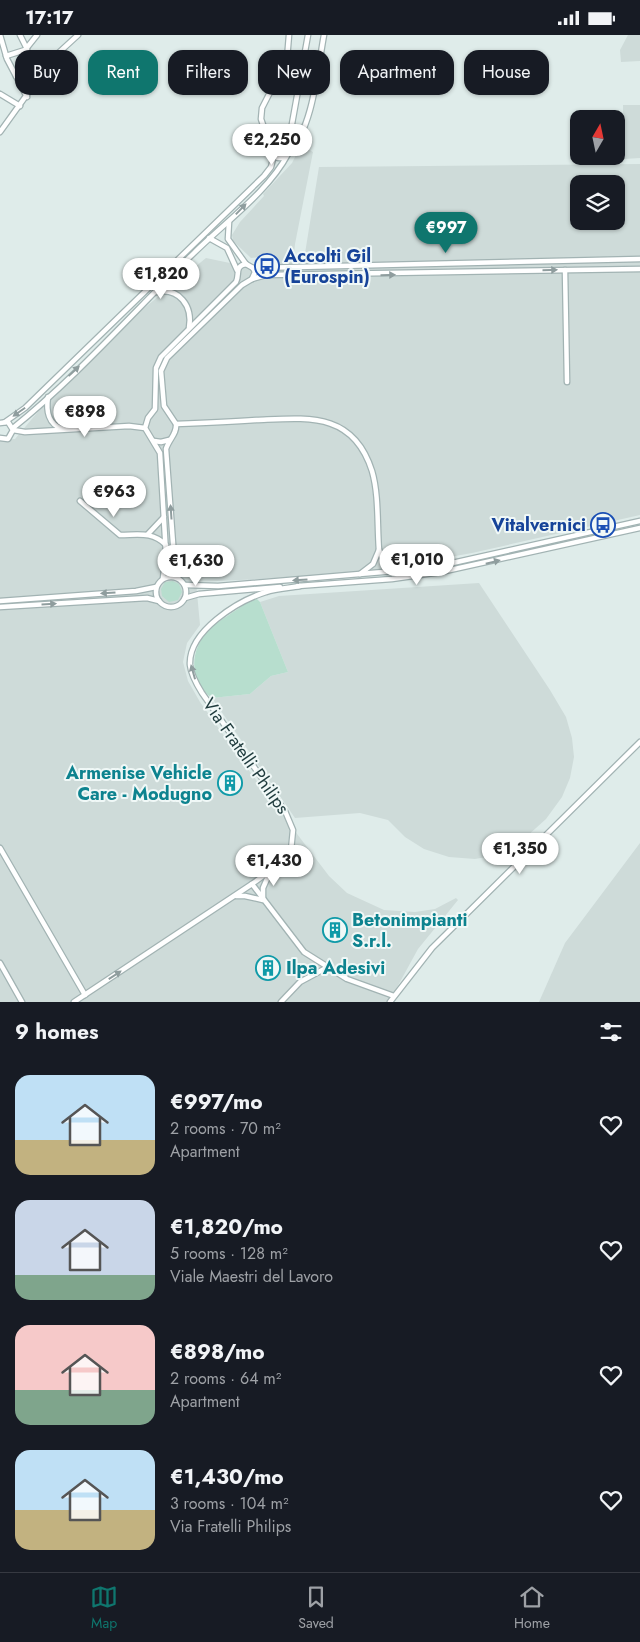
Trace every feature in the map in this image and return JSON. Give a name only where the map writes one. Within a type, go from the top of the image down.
[{"type":"street","points":[[0,35],[6,57],[15,74]]},
{"type":"street","points":[[20,35],[27,49]]},
{"type":"street","points":[[0,61],[27,49],[37,35]]},
{"type":"street","points":[[62,50],[78,35]]},
{"type":"street","points":[[289,35],[287,59],[262,108],[261,119],[273,153],[282,158],[296,143],[306,120],[324,35]]},
{"type":"street","points":[[9,438],[13,429],[229,221],[274,175],[288,151],[308,35]]},
{"type":"street","points":[[0,94],[20,106]]},
{"type":"street","points":[[0,132],[27,97]]},
{"type":"street","points":[[146,428],[128,426],[25,432],[13,429],[3,423],[26,408],[264,176],[271,167],[274,145],[283,142],[291,130]]},
{"type":"street","points":[[283,142],[288,151]]},
{"type":"street","points":[[229,221],[228,239],[246,264],[253,267],[640,259]]},
{"type":"street","points":[[210,238],[227,248],[241,280],[284,275],[376,275],[640,269]]},
{"type":"street","points":[[146,428],[157,402],[156,374],[158,363],[166,351],[236,282],[241,265],[246,264]]},
{"type":"street","points":[[253,267],[254,274],[250,280],[167,358],[161,371],[164,410],[176,424],[175,433],[169,440],[166,449],[175,571],[178,578],[185,585],[218,586],[405,571],[453,564],[640,521]]},
{"type":"street","points":[[565,270],[567,383]]},
{"type":"street","points":[[155,292],[172,291],[184,301],[190,313],[189,328]]},
{"type":"street","points":[[48,397],[47,412],[49,418],[58,427],[67,430]]},
{"type":"street","points":[[152,415],[160,412],[168,413]]},
{"type":"street","points":[[176,424],[305,417],[327,421],[344,430],[363,450],[372,470],[379,550],[387,565],[405,571]]},
{"type":"street","points":[[0,601],[136,591],[156,587],[164,578],[166,545],[160,453],[146,428]]},
{"type":"street","points":[[0,443],[25,432]]},
{"type":"street","points":[[0,438],[9,438]]},
{"type":"street","points":[[152,440],[161,443],[169,440]]},
{"type":"street","points":[[80,501],[120,535],[148,534],[160,539],[166,545]]},
{"type":"street","points":[[148,534],[165,516]]},
{"type":"street","points":[[0,607],[147,597],[159,601],[166,606],[175,607],[185,598],[199,594],[392,579],[441,572],[640,528]]},
{"type":"street","points":[[358,575],[373,565],[379,550]]},
{"type":"street","points":[[164,578],[178,578]]},
{"type":"street","points":[[185,585],[185,598]]},
{"type":"street","name":"Via Fratelli Philips","points":[[74,1002],[234,897],[280,864],[291,849],[292,824],[285,811],[202,693],[192,673],[191,653],[199,635],[206,627],[242,604],[266,593],[300,586]]},
{"type":"street","points":[[156,587],[156,597],[159,601]]},
{"type":"street","points":[[390,1002],[432,948],[640,742]]},
{"type":"street","points":[[0,848],[85,995]]},
{"type":"street","points":[[263,900],[263,888],[270,871]]},
{"type":"street","points":[[252,884],[296,945],[326,967],[347,979],[394,996]]},
{"type":"street","points":[[234,897],[245,896],[263,900]]},
{"type":"street","points":[[0,963],[22,1002]]},
{"type":"street","points":[[281,1002],[300,982],[326,967]]},
{"type":"shaded area","points":[[628,35],[640,35],[640,61],[621,62],[620,50]]},
{"type":"shaded area","points":[[623,105],[640,105],[640,158],[625,159],[625,110],[623,110]]},
{"type":"shaded area","points":[[301,145],[313,152],[295,244],[293,265],[263,266],[264,261],[260,257],[251,258],[233,241],[232,235],[240,222],[264,196],[263,194],[292,163]]},
{"type":"shaded area","points":[[640,164],[640,515],[472,553],[349,575],[196,582],[200,625],[187,643],[183,662],[188,681],[200,702],[244,764],[329,876],[347,893],[384,910],[415,912],[435,909],[456,898],[458,900],[418,949],[389,1002],[0,1002],[0,440],[15,439],[47,401],[138,313],[206,258],[301,278],[319,167]]},
{"type":"shaded area","points":[[479,583],[550,690],[566,717],[572,738],[574,757],[570,778],[562,797],[546,819],[516,846],[498,855],[475,859],[449,857],[424,849],[405,837],[388,820],[360,813],[295,818],[212,698],[250,694],[271,676],[288,672],[260,602],[279,596]]},
{"type":"shaded area","points":[[640,843],[640,1002],[539,1002],[565,943]]},
{"type":"green space","points":[[173,581],[179,584],[182,592],[178,600],[169,602],[162,596],[161,589],[165,582]]},
{"type":"green space","points":[[257,599],[260,602],[288,672],[271,676],[250,694],[212,698],[199,684],[196,675],[194,666],[197,648],[214,625],[247,602]]},
{"type":"place","name":"Accolti Gil (Eurospin)","points":[[267,266]]},
{"type":"place","name":"Vitalvernici","points":[[603,525]]},
{"type":"place","name":"Armenise Vehicle Care - Modugno","points":[[230,783]]},
{"type":"place","name":"Betonimpianti S.r.l.","points":[[335,930]]},
{"type":"place","name":"Ilpa Adesivi","points":[[268,968]]}]
